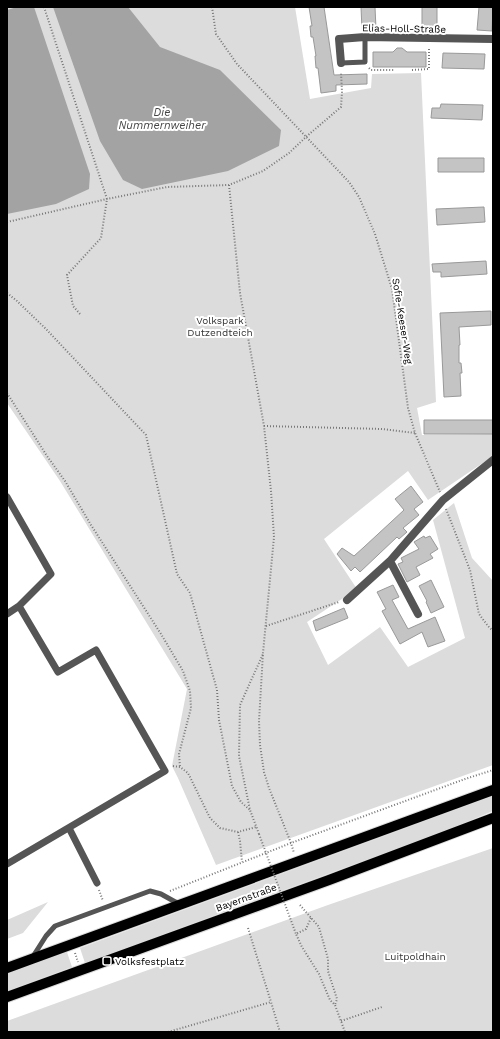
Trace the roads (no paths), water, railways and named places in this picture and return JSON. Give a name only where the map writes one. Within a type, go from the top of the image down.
[{"type":"main road","name":"Bayernstraße","points":[[7,968],[493,790]]},
{"type":"main road","name":"Bayernstraße","points":[[7,997],[329,880],[493,818]]},
{"type":"street","name":"Elias-Holl-Straße","points":[[341,63],[338,39],[365,37],[493,39]]},
{"type":"street","points":[[347,600],[390,561],[443,500],[493,460]]},
{"type":"street","points":[[7,498],[50,574],[19,606],[7,614]]},
{"type":"street","points":[[390,561],[418,614]]},
{"type":"street","points":[[7,864],[165,771],[96,650],[58,672],[19,606]]},
{"type":"street","points":[[69,828],[97,883]]},
{"type":"lane","points":[[341,63],[365,62],[365,37]]},
{"type":"lane","points":[[31,959],[46,936],[55,926],[106,907],[150,891],[161,894],[179,904]]},
{"type":"water","points":[[17,7],[34,7],[90,174],[89,189],[56,204],[7,214],[7,10]]},
{"type":"water","name":"Die Nummernweiher","points":[[53,7],[128,7],[160,47],[220,70],[281,130],[279,146],[228,171],[142,189],[123,180],[100,141]]},
{"type":"place","name":"Volksfestplatz","points":[[107,961]]},
{"type":"park label","name":"Volkspark Dutzendteich","points":[[220,326]]},
{"type":"park label","name":"Luitpoldhain","points":[[415,956]]}]
